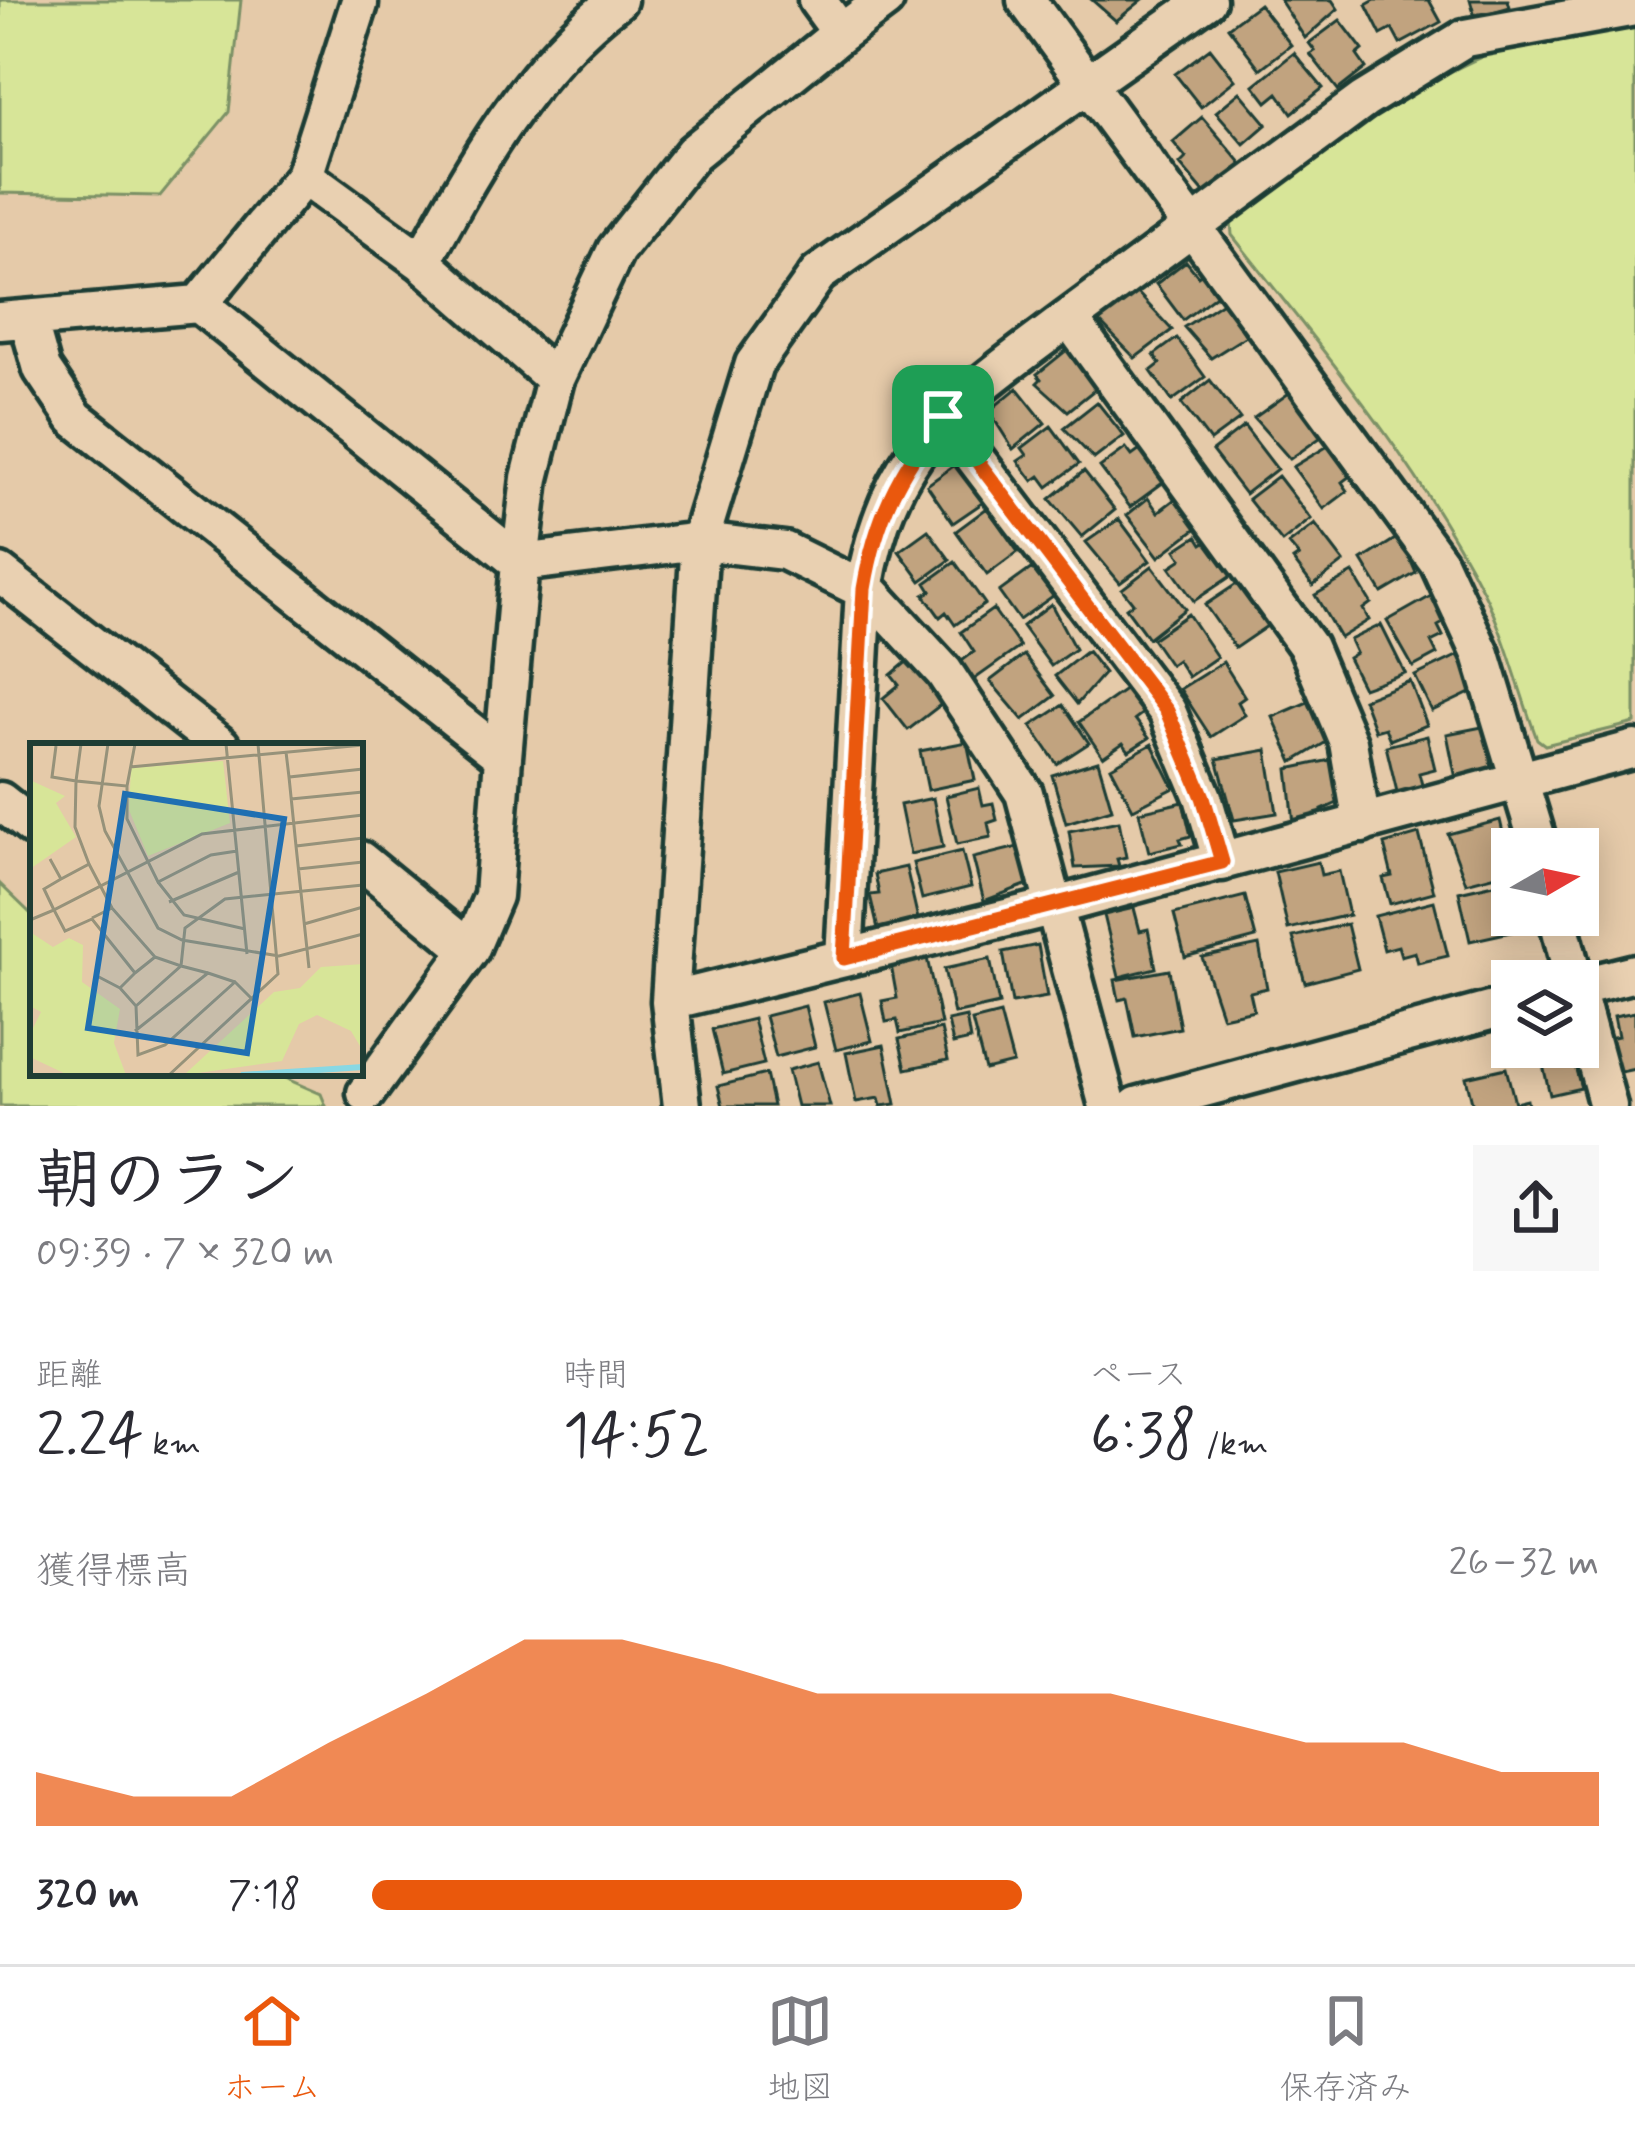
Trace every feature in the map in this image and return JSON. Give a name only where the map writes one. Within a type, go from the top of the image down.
[{"type":"street","points":[[422,262],[483,148],[592,19],[618,0]]},
{"type":"street","points":[[817,0],[841,33]]},
{"type":"street","points":[[363,1091],[470,950],[493,896],[530,478],[555,379],[616,250],[693,153],[885,0]]},
{"type":"street","points":[[1025,0],[1439,563],[1481,654],[1535,828]]},
{"type":"street","points":[[682,1106],[670,1000],[700,541],[754,364],[818,274],[1207,0]]},
{"type":"street","points":[[199,304],[304,176],[358,4]]},
{"type":"street","points":[[844,958],[864,589],[874,532],[908,460],[943,416],[1364,100],[1465,38],[1635,7]]},
{"type":"street","points":[[304,176],[422,262],[555,379]]},
{"type":"street","points":[[502,757],[75,418],[14,320],[199,304],[520,563],[700,541],[785,550],[864,589],[944,672],[1024,793],[1108,1106]]},
{"type":"street","points":[[1069,318],[1308,647],[1348,742],[1362,824]]},
{"type":"street","points":[[943,416],[1167,711],[1203,797],[1222,862]]},
{"type":"street","points":[[0,573],[217,743]]},
{"type":"street","points":[[670,1000],[1055,906],[1635,749]]},
{"type":"street","points":[[0,801],[30,825]]},
{"type":"street","points":[[363,862],[470,950]]},
{"type":"street","points":[[1599,982],[1635,973]]},
{"type":"street","points":[[1137,1106],[1491,1011]]},
{"type":"street","points":[[1597,1068],[1607,1106]]},
{"type":"green space","points":[[0,0],[241,0],[229,112],[160,196],[0,193]]},
{"type":"green space","points":[[1635,23],[1635,723],[1545,745],[1537,739],[1491,609],[1457,543],[1366,407],[1232,235],[1231,222],[1327,144],[1456,69],[1526,40]]},
{"type":"green space","points":[[0,884],[30,913],[30,1076],[280,1076],[321,1094],[326,1106],[0,1106]]},
{"type":"building","points":[[1092,0],[1142,0],[1116,21]]},
{"type":"building","points":[[1280,0],[1332,0],[1338,9],[1305,38]]},
{"type":"building","points":[[1375,0],[1429,0],[1441,22],[1400,44],[1392,29],[1381,35],[1366,5]]},
{"type":"building","points":[[1470,0],[1508,0],[1510,7],[1475,17]]},
{"type":"building","points":[[1259,4],[1291,45],[1260,69],[1228,27]]},
{"type":"building","points":[[1340,20],[1363,50],[1357,55],[1366,68],[1338,90],[1310,54],[1315,51],[1309,43]]},
{"type":"building","points":[[1210,48],[1235,80],[1201,107],[1175,74]]},
{"type":"building","points":[[1294,53],[1323,88],[1292,113],[1278,93],[1267,102],[1254,85]]},
{"type":"building","points":[[1240,92],[1267,124],[1244,144],[1216,112]]},
{"type":"building","points":[[1202,117],[1243,165],[1207,196],[1180,164],[1186,158],[1173,142]]},
{"type":"building","points":[[1186,261],[1198,276],[1203,272],[1219,293],[1183,320],[1156,284]]},
{"type":"building","points":[[1135,290],[1172,330],[1135,358],[1097,319]]},
{"type":"building","points":[[1224,301],[1246,336],[1211,358],[1184,327]]},
{"type":"building","points":[[1177,338],[1205,377],[1172,401],[1151,371],[1160,364],[1154,355]]},
{"type":"building","points":[[1068,349],[1098,387],[1068,411],[1037,383],[1041,379],[1037,374]]},
{"type":"building","points":[[1210,380],[1240,419],[1210,441],[1181,403]]},
{"type":"building","points":[[1017,388],[1045,423],[1013,449],[989,411]]},
{"type":"building","points":[[1296,388],[1327,433],[1290,459],[1254,418]]},
{"type":"building","points":[[1097,402],[1124,436],[1094,459],[1064,428]]},
{"type":"building","points":[[1051,426],[1079,464],[1048,487],[1040,476],[1033,481],[1018,461],[1027,455],[1022,448]]},
{"type":"building","points":[[1244,426],[1277,469],[1245,494],[1212,451]]},
{"type":"building","points":[[1328,446],[1350,476],[1342,482],[1348,491],[1324,509],[1293,467]]},
{"type":"building","points":[[1126,448],[1132,456],[1140,450],[1164,482],[1130,507],[1100,467]]},
{"type":"building","points":[[959,462],[985,501],[953,523],[927,485]]},
{"type":"building","points":[[1084,471],[1115,510],[1082,537],[1050,499]]},
{"type":"building","points":[[1278,476],[1311,519],[1282,542],[1248,499]]},
{"type":"building","points":[[1148,498],[1158,512],[1175,499],[1198,527],[1159,557],[1127,515]]},
{"type":"building","points":[[987,508],[1018,552],[987,575],[956,531]]},
{"type":"building","points":[[1119,519],[1150,561],[1120,583],[1086,542]]},
{"type":"building","points":[[1315,524],[1344,562],[1313,586],[1293,560],[1299,556],[1289,544]]},
{"type":"building","points":[[928,530],[950,560],[921,581],[899,551]]},
{"type":"building","points":[[1197,536],[1202,544],[1210,539],[1234,574],[1194,601],[1170,567],[1182,559],[1176,550]]},
{"type":"building","points":[[1400,536],[1416,573],[1382,593],[1362,560]]},
{"type":"building","points":[[955,562],[985,604],[955,625],[946,612],[940,617],[924,595],[931,591],[926,583]]},
{"type":"building","points":[[1152,566],[1185,609],[1148,638],[1126,608],[1133,603],[1122,589]]},
{"type":"building","points":[[1032,568],[1053,596],[1019,620],[999,592]]},
{"type":"building","points":[[1353,573],[1371,603],[1363,609],[1369,620],[1340,638],[1315,595]]},
{"type":"building","points":[[1241,581],[1270,624],[1235,648],[1205,605]]},
{"type":"building","points":[[1433,595],[1447,621],[1438,626],[1443,636],[1431,642],[1437,654],[1413,667],[1387,621]]},
{"type":"building","points":[[1051,604],[1075,649],[1051,666],[1022,626]]},
{"type":"building","points":[[993,609],[1020,647],[972,681],[959,663],[974,652],[961,632]]},
{"type":"building","points":[[1188,614],[1217,657],[1188,677],[1177,660],[1170,665],[1152,639]]},
{"type":"building","points":[[1381,625],[1405,673],[1363,688],[1348,658],[1356,653],[1350,640]]},
{"type":"building","points":[[1087,651],[1104,673],[1077,704],[1055,676]]},
{"type":"building","points":[[1024,655],[1055,696],[1023,720],[990,681]]},
{"type":"building","points":[[1459,655],[1476,690],[1432,711],[1415,676]]},
{"type":"building","points":[[909,660],[943,703],[908,730],[883,698],[899,685],[891,675]]},
{"type":"building","points":[[1223,662],[1245,697],[1238,702],[1245,715],[1211,737],[1180,689]]},
{"type":"building","points":[[1410,681],[1427,725],[1390,740],[1385,728],[1375,731],[1363,699]]},
{"type":"building","points":[[1126,689],[1143,713],[1135,719],[1149,738],[1129,751],[1123,743],[1103,757],[1079,722]]},
{"type":"building","points":[[1310,701],[1328,741],[1293,762],[1273,717]]},
{"type":"building","points":[[1063,705],[1089,743],[1057,764],[1031,726]]},
{"type":"building","points":[[1487,726],[1491,771],[1456,779],[1447,734]]},
{"type":"building","points":[[1427,736],[1435,769],[1419,773],[1423,789],[1398,796],[1386,746]]},
{"type":"building","points":[[967,742],[975,780],[928,790],[920,751]]},
{"type":"building","points":[[1152,744],[1174,788],[1133,809],[1111,767]]},
{"type":"building","points":[[1267,750],[1277,813],[1234,820],[1217,759]]},
{"type":"building","points":[[1335,759],[1344,800],[1322,810],[1324,818],[1294,824],[1288,769]]},
{"type":"building","points":[[1098,761],[1112,809],[1066,823],[1052,775]]},
{"type":"building","points":[[979,788],[983,805],[993,803],[997,820],[988,823],[991,837],[957,844],[946,796]]},
{"type":"building","points":[[933,798],[943,847],[910,854],[900,805]]},
{"type":"building","points":[[1183,802],[1191,836],[1180,839],[1182,844],[1149,852],[1139,812]]},
{"type":"building","points":[[1500,820],[1502,828],[1491,828],[1491,876],[1466,883],[1448,834]]},
{"type":"building","points":[[1119,821],[1126,857],[1117,859],[1119,866],[1075,868],[1069,831]]},
{"type":"building","points":[[1419,834],[1434,892],[1390,904],[1383,878],[1392,876],[1384,844]]},
{"type":"building","points":[[1022,846],[1031,883],[984,901],[973,858]]},
{"type":"building","points":[[962,851],[971,887],[922,899],[913,863]]},
{"type":"building","points":[[1318,862],[1321,875],[1339,871],[1349,915],[1288,929],[1275,872]]},
{"type":"building","points":[[906,867],[918,919],[878,929],[870,895],[879,894],[875,874]]},
{"type":"building","points":[[1491,885],[1492,936],[1470,941],[1459,892]]},
{"type":"building","points":[[1245,896],[1256,938],[1185,957],[1174,914]]},
{"type":"building","points":[[1434,901],[1448,956],[1418,963],[1415,952],[1401,956],[1398,946],[1384,950],[1375,916]]},
{"type":"building","points":[[1134,908],[1140,931],[1148,929],[1156,968],[1119,977],[1104,915]]},
{"type":"building","points":[[1347,924],[1358,969],[1305,983],[1293,937]]},
{"type":"building","points":[[1038,945],[1047,997],[1012,1003],[1003,952]]},
{"type":"building","points":[[1259,945],[1267,988],[1250,992],[1254,1010],[1222,1017],[1202,957]]},
{"type":"building","points":[[927,958],[941,1024],[900,1033],[897,1020],[886,1022],[882,1001],[897,998],[891,965]]},
{"type":"building","points":[[990,959],[999,1004],[954,1014],[944,969]]},
{"type":"building","points":[[1169,970],[1180,1028],[1135,1037],[1127,998],[1119,1000],[1115,980]]},
{"type":"building","points":[[860,993],[872,1041],[836,1050],[824,1002]]},
{"type":"building","points":[[805,1006],[815,1047],[776,1057],[765,1016]]},
{"type":"building","points":[[1635,1012],[1635,1069],[1616,1073],[1609,1038],[1618,1036],[1614,1016]]},
{"type":"building","points":[[1000,1014],[1013,1063],[985,1070],[972,1021]]},
{"type":"building","points":[[966,1017],[970,1040],[953,1044],[948,1021]]},
{"type":"building","points":[[753,1019],[764,1064],[723,1074],[712,1029]]},
{"type":"building","points":[[941,1029],[948,1060],[906,1069],[899,1039]]},
{"type":"building","points":[[884,1045],[896,1104],[881,1106],[879,1098],[856,1102],[846,1053]]},
{"type":"building","points":[[818,1062],[830,1106],[797,1106],[788,1070]]},
{"type":"building","points":[[1506,1068],[1515,1103],[1527,1100],[1528,1106],[1473,1106],[1466,1077]]},
{"type":"building","points":[[1544,1068],[1576,1068],[1581,1088],[1550,1095]]},
{"type":"building","points":[[766,1074],[773,1106],[723,1106],[718,1086]]},
{"type":"route","points":[[943,416],[1167,711],[1203,797],[1222,862],[844,958],[864,589],[874,532],[908,460],[943,416]]}]
